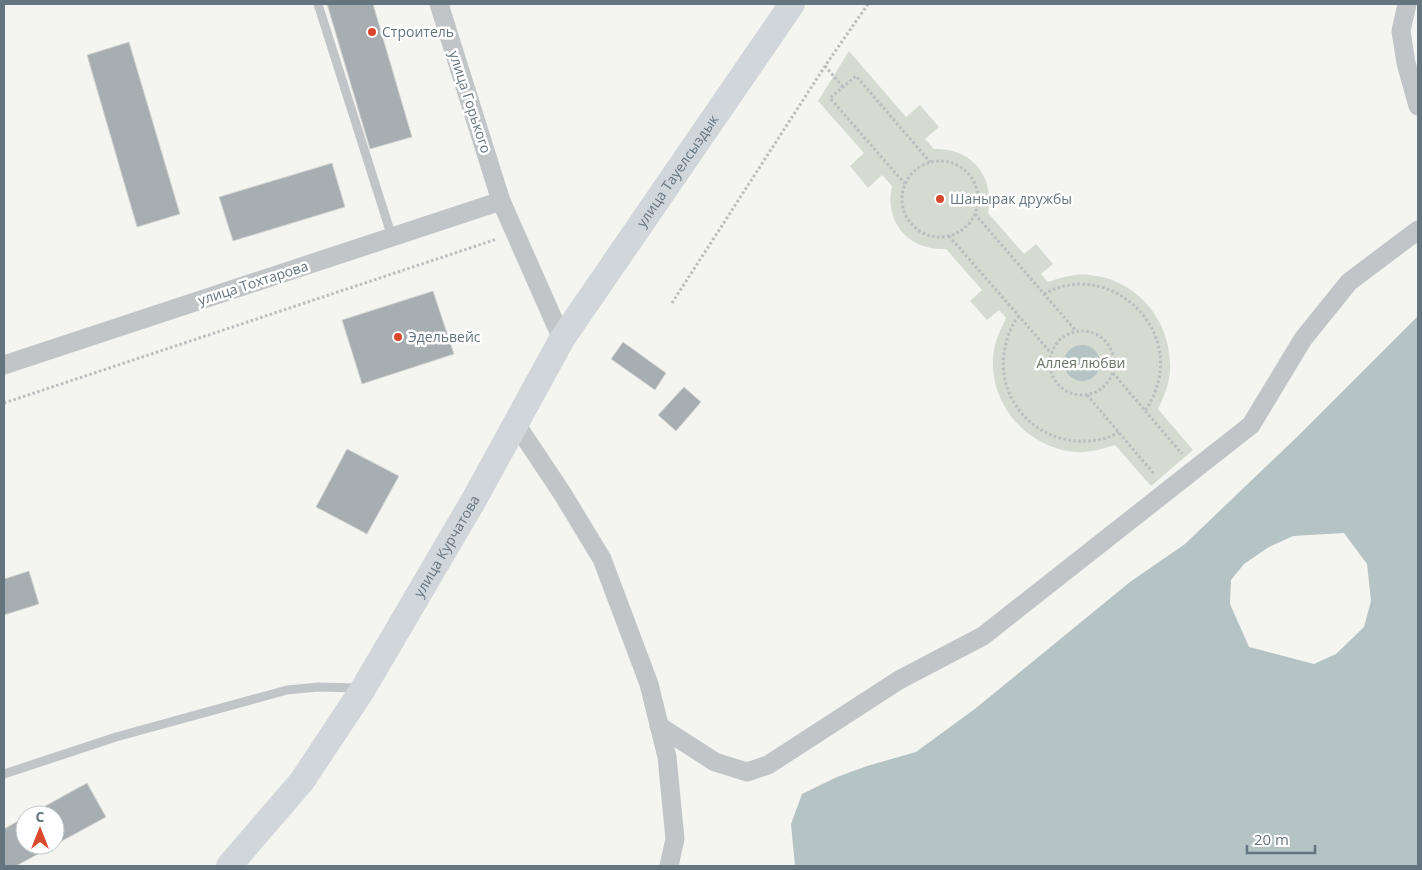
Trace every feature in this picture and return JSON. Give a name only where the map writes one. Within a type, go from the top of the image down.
[{"type":"street","name":"улица Горького","points":[[439,4],[501,201]]},
{"type":"street","name":"улица Тауелсыздык","points":[[562,339],[792,4]]},
{"type":"street","points":[[1407,4],[1401,31],[1406,63],[1418,106]]},
{"type":"street","name":"улица Тохтарова","points":[[4,365],[501,201]]},
{"type":"street","points":[[501,201],[562,339]]},
{"type":"street","points":[[659,726],[715,762],[747,772],[768,765],[899,680],[983,636],[1251,425],[1303,339],[1349,282],[1418,230]]},
{"type":"street","name":"улица Курчатова","points":[[229,866],[302,780],[363,689],[475,498],[562,339]]},
{"type":"street","points":[[516,424],[562,493],[602,559],[648,684],[667,758],[675,839],[669,866]]},
{"type":"lane","points":[[318,4],[392,237]]},
{"type":"lane","points":[[4,774],[116,737],[287,690],[318,687],[363,689]]},
{"type":"path","points":[[672,303],[825,66],[868,4]]},
{"type":"path","points":[[825,66],[843,87]]},
{"type":"path","points":[[905,184],[830,98],[856,76],[930,162]]},
{"type":"path","points":[[943,161],[962,167],[975,182],[978,192],[975,214],[965,228],[957,234],[937,238],[927,235],[911,224],[905,216],[902,206],[905,184],[908,177],[915,170],[930,162],[943,161]]},
{"type":"path","points":[[975,214],[1077,331]]},
{"type":"path","points":[[4,402],[515,233]]},
{"type":"path","points":[[949,236],[1051,353]]},
{"type":"path","points":[[1044,294],[1067,286],[1088,284],[1108,289],[1126,298],[1142,312],[1153,329],[1159,349],[1161,369],[1156,389],[1145,410]]},
{"type":"path","points":[[1018,316],[1007,337],[1003,357],[1004,378],[1010,398],[1022,415],[1037,429],[1056,438],[1076,442],[1096,441],[1119,432]]},
{"type":"path","points":[[1077,331],[1092,333],[1106,342],[1114,357],[1112,373],[1103,388],[1096,392],[1079,396],[1071,394],[1057,384],[1050,369],[1051,353],[1060,339],[1068,334],[1077,331]]},
{"type":"path","points":[[1112,373],[1185,457]]},
{"type":"path","points":[[1087,395],[1159,479]]},
{"type":"green space","name":"Аллея любви","points":[[849,51],[906,117],[920,105],[939,127],[925,139],[934,149],[959,153],[977,166],[984,176],[988,187],[988,213],[1024,254],[1036,244],[1053,264],[1041,274],[1048,282],[1079,275],[1106,278],[1136,294],[1158,319],[1169,351],[1170,374],[1158,409],[1193,450],[1151,486],[1115,445],[1085,452],[1074,452],[1057,448],[1041,442],[1027,432],[1015,421],[1005,407],[994,375],[993,357],[996,342],[1006,318],[999,310],[987,320],[970,301],[982,290],[946,249],[920,245],[902,232],[892,211],[890,199],[892,186],[882,175],[868,188],[850,166],[864,153],[818,101]]},
{"type":"shaded area","points":[[1418,316],[1418,866],[795,866],[791,824],[802,794],[837,777],[916,752],[976,708],[1130,582],[1185,544],[1299,435]],"holes":[[[1344,533],[1367,564],[1371,601],[1364,627],[1336,654],[1314,664],[1249,647],[1230,604],[1231,580],[1244,564],[1269,547],[1293,536]]]},
{"type":"shaded area","points":[[1082,345],[1089,346],[1095,350],[1099,356],[1099,370],[1095,376],[1089,380],[1082,381],[1075,380],[1069,376],[1065,370],[1064,363],[1065,356],[1069,350],[1075,346]]},
{"type":"building","points":[[327,4],[373,4],[412,137],[370,149]]},
{"type":"building","points":[[129,42],[180,214],[137,227],[87,55]]},
{"type":"building","points":[[332,163],[345,207],[233,241],[219,197]]},
{"type":"building","name":"Эдельвейс","points":[[433,291],[454,354],[362,384],[342,320]]},
{"type":"building","points":[[623,342],[666,373],[655,390],[611,359]]},
{"type":"building","points":[[684,387],[701,402],[676,431],[658,415]]},
{"type":"building","points":[[347,449],[399,476],[367,534],[316,507]]},
{"type":"building","points":[[29,571],[39,604],[4,615],[4,579]]},
{"type":"building","points":[[87,783],[106,817],[65,840],[65,805],[47,805]]},
{"type":"building","points":[[15,823],[15,855],[36,855],[16,866],[4,866],[4,829]]},
{"type":"place","name":"Строитель","points":[[372,32]]},
{"type":"place","name":"Шанырак дружбы","points":[[940,199]]},
{"type":"place","name":"Эдельвейс","points":[[398,337]]}]
